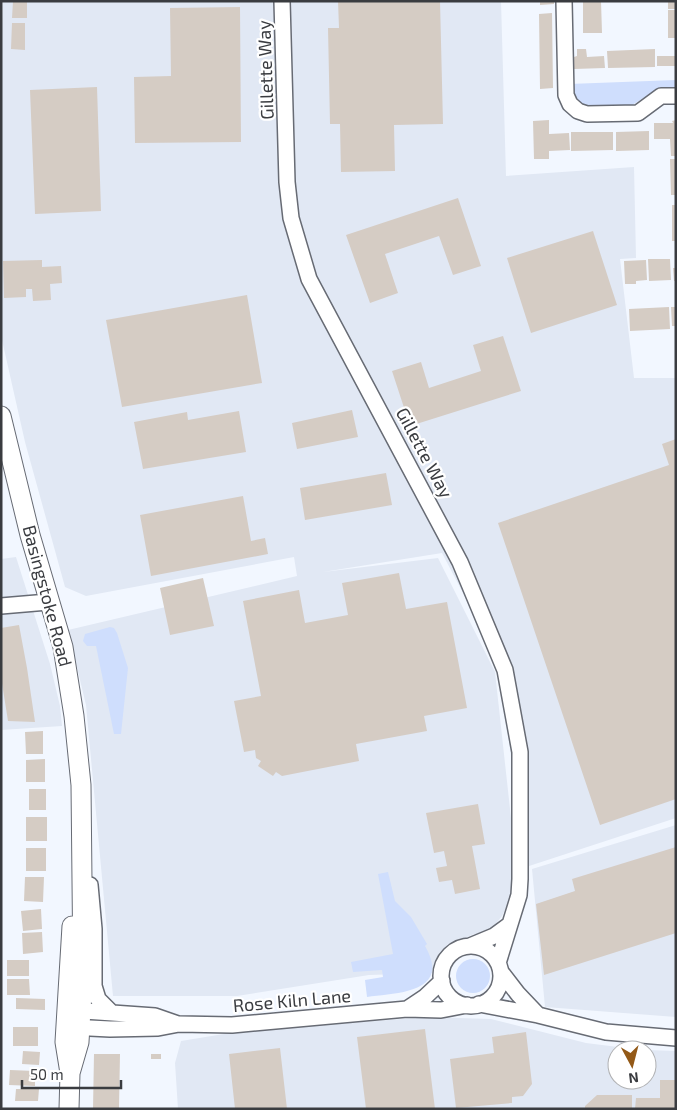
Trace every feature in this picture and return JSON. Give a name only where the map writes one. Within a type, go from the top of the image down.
[{"type":"main road","name":"Basingstoke Road","points":[[1,416],[48,602],[63,647],[74,716],[81,785],[81,869],[73,1019],[77,1055],[70,1073],[69,1109]]},
{"type":"street","name":"Gillette Way","points":[[282,1],[287,182],[291,218],[309,279],[460,562],[505,670],[520,752],[520,880],[519,895],[509,926],[500,968]]},
{"type":"street","points":[[564,1],[566,94],[570,104],[578,111],[587,114],[638,112],[661,96],[676,96]]},
{"type":"street","points":[[1,606],[48,602]]},
{"type":"street","points":[[81,869],[90,885],[95,993],[111,1012]]},
{"type":"street","points":[[500,968],[500,984],[496,992],[491,998],[473,1005],[449,995],[442,981],[443,968],[447,960],[456,951],[494,936],[509,926]]},
{"type":"street","points":[[470,946],[488,951],[518,994],[538,1015]]},
{"type":"street","name":"Rose Kiln Lane","points":[[407,1009],[425,997],[442,981]]},
{"type":"street","name":"Rose Kiln Lane","points":[[73,1019],[158,1028],[179,1024],[266,1023],[407,1009],[441,1010],[473,1005],[538,1015],[606,1032],[676,1038]]},
{"type":"street","name":"Rose Kiln Lane","points":[[73,1019],[111,1012],[155,1016],[179,1024]]},
{"type":"shaded area","points":[[3,1],[501,1],[506,176],[634,167],[636,258],[620,259],[634,378],[676,378],[676,818],[526,867],[498,660],[442,553],[323,572],[438,558],[495,672],[518,882],[502,916],[486,936],[474,934],[448,946],[433,973],[369,975],[237,996],[113,996],[86,705],[68,630],[297,576],[294,557],[86,596],[65,587],[25,442],[2,340],[1,47]]},
{"type":"shaded area","points":[[676,80],[676,91],[653,92],[629,107],[582,107],[570,97],[569,84]]},
{"type":"shaded area","points":[[16,557],[50,664],[60,706],[62,726],[1,730],[1,559]]},
{"type":"shaded area","points":[[110,627],[114,628],[117,633],[128,668],[121,734],[114,734],[96,646],[87,646],[83,641],[85,634]]},
{"type":"shaded area","points":[[676,825],[676,1017],[545,1007],[532,869]]},
{"type":"shaded area","points":[[388,872],[395,901],[411,917],[427,944],[425,946],[431,962],[432,973],[426,982],[417,988],[393,994],[367,997],[365,980],[383,977],[382,970],[353,972],[351,962],[393,954],[378,874]]},
{"type":"shaded area","points":[[473,959],[480,960],[485,964],[489,969],[489,983],[485,988],[480,992],[473,993],[466,992],[461,988],[457,983],[456,976],[457,969],[461,964],[466,960]]},
{"type":"shaded area","points":[[427,1017],[491,1019],[586,1043],[607,1046],[607,1090],[657,1090],[657,1050],[676,1051],[676,1109],[178,1109],[175,1063],[181,1041],[236,1032]]},
{"type":"building","points":[[13,1],[27,1],[27,18],[12,18]]},
{"type":"building","points":[[338,1],[440,1],[443,124],[394,125],[395,171],[341,172],[340,124],[330,124],[328,28],[339,28]]},
{"type":"building","points":[[540,1],[554,1],[554,4],[540,5]]},
{"type":"building","points":[[583,1],[601,1],[602,33],[583,33]]},
{"type":"building","points":[[668,1],[676,1],[676,9],[668,9]]},
{"type":"building","points":[[240,7],[241,142],[135,143],[134,77],[171,76],[170,8]]},
{"type":"building","points":[[668,10],[676,10],[676,38],[668,38]]},
{"type":"building","points":[[552,13],[553,88],[540,89],[539,14]]},
{"type":"building","points":[[12,23],[25,23],[25,50],[11,49]]},
{"type":"building","points":[[577,49],[586,49],[587,57],[604,56],[605,68],[574,69],[574,57],[577,56]]},
{"type":"building","points":[[655,49],[655,67],[608,68],[607,51]]},
{"type":"building","points":[[657,56],[676,56],[676,66],[657,66]]},
{"type":"building","points":[[97,87],[101,211],[35,214],[30,90]]},
{"type":"building","points":[[549,120],[549,134],[569,133],[570,150],[549,151],[549,159],[534,159],[533,121]]},
{"type":"building","points":[[676,120],[676,156],[671,156],[670,139],[654,139],[654,123],[673,123],[672,121]]},
{"type":"building","points":[[649,131],[649,150],[616,151],[616,132]]},
{"type":"building","points":[[571,132],[613,132],[613,150],[571,151]]},
{"type":"building","points":[[670,159],[676,159],[676,195],[671,195]]},
{"type":"building","points":[[458,198],[481,266],[453,275],[439,236],[385,254],[398,293],[370,303],[346,235]]},
{"type":"building","points":[[672,205],[676,205],[676,241],[672,241]]},
{"type":"building","points":[[593,231],[617,305],[531,333],[507,258]]},
{"type":"building","points":[[648,259],[670,259],[671,280],[649,281]]},
{"type":"building","points":[[42,260],[42,267],[61,266],[62,283],[50,284],[51,300],[33,301],[32,289],[26,289],[26,297],[4,298],[3,261]]},
{"type":"building","points":[[646,260],[647,280],[636,281],[636,284],[625,284],[624,261]]},
{"type":"building","points":[[673,268],[676,268],[676,281],[674,281]]},
{"type":"building","points":[[247,295],[262,383],[122,407],[106,320]]},
{"type":"building","points":[[669,307],[670,329],[630,331],[629,309]]},
{"type":"building","points":[[671,307],[676,307],[676,326],[672,326]]},
{"type":"building","points":[[503,336],[521,391],[410,426],[392,371],[421,362],[429,388],[481,371],[473,345]]},
{"type":"building","points":[[352,410],[358,437],[297,449],[292,423]]},
{"type":"building","points":[[239,411],[246,452],[143,469],[134,422],[187,412],[188,420]]},
{"type":"building","points":[[676,439],[676,799],[600,825],[498,523],[669,465],[662,444]]},
{"type":"building","points":[[386,473],[392,505],[305,520],[300,488]]},
{"type":"building","points":[[243,496],[251,541],[265,538],[268,554],[151,576],[140,515]]},
{"type":"building","points":[[399,573],[406,609],[447,602],[467,708],[424,716],[427,731],[356,744],[359,761],[282,776],[276,772],[273,776],[258,766],[261,761],[256,758],[255,750],[244,752],[234,701],[261,696],[243,601],[299,590],[305,623],[348,615],[342,583]]},
{"type":"building","points":[[203,578],[214,626],[170,635],[160,588]]},
{"type":"building","points":[[19,625],[35,722],[8,721],[1,677],[1,628]]},
{"type":"building","points":[[43,731],[43,754],[26,754],[25,732]]},
{"type":"building","points":[[45,759],[45,782],[26,782],[26,760]]},
{"type":"building","points":[[29,789],[46,789],[46,810],[29,810]]},
{"type":"building","points":[[478,804],[485,844],[472,846],[480,889],[455,894],[452,880],[439,882],[436,868],[447,866],[444,851],[434,853],[426,813]]},
{"type":"building","points":[[26,817],[47,817],[47,841],[26,841]]},
{"type":"building","points":[[676,847],[676,933],[544,975],[536,904],[575,891],[572,879]]},
{"type":"building","points":[[26,848],[46,848],[46,871],[26,871]]},
{"type":"building","points":[[25,877],[44,877],[43,902],[24,901]]},
{"type":"building","points":[[41,909],[42,929],[23,931],[21,911]]},
{"type":"building","points":[[42,932],[43,952],[23,954],[22,933]]},
{"type":"building","points":[[7,960],[29,960],[29,976],[7,976]]},
{"type":"building","points":[[7,979],[29,979],[30,995],[7,995]]},
{"type":"building","points":[[16,998],[45,999],[45,1010],[16,1009]]},
{"type":"building","points":[[13,1027],[38,1027],[38,1046],[13,1046]]},
{"type":"building","points":[[425,1029],[435,1109],[366,1109],[357,1037]]},
{"type":"building","points":[[526,1032],[532,1084],[523,1096],[512,1097],[512,1103],[456,1108],[450,1059],[494,1053],[492,1037]]},
{"type":"building","points":[[280,1048],[287,1109],[235,1109],[229,1054]]},
{"type":"building","points":[[23,1051],[40,1052],[39,1065],[22,1064]]},
{"type":"building","points":[[94,1054],[120,1054],[119,1109],[93,1109]]},
{"type":"building","points":[[151,1054],[161,1054],[161,1059],[151,1059]]},
{"type":"building","points":[[10,1070],[35,1071],[35,1086],[9,1085]]},
{"type":"building","points":[[660,1080],[676,1080],[676,1109],[635,1109],[636,1098],[660,1098]]},
{"type":"building","points":[[16,1089],[39,1089],[38,1101],[15,1101]]},
{"type":"building","points":[[597,1095],[632,1095],[632,1109],[585,1109],[585,1106]]}]
